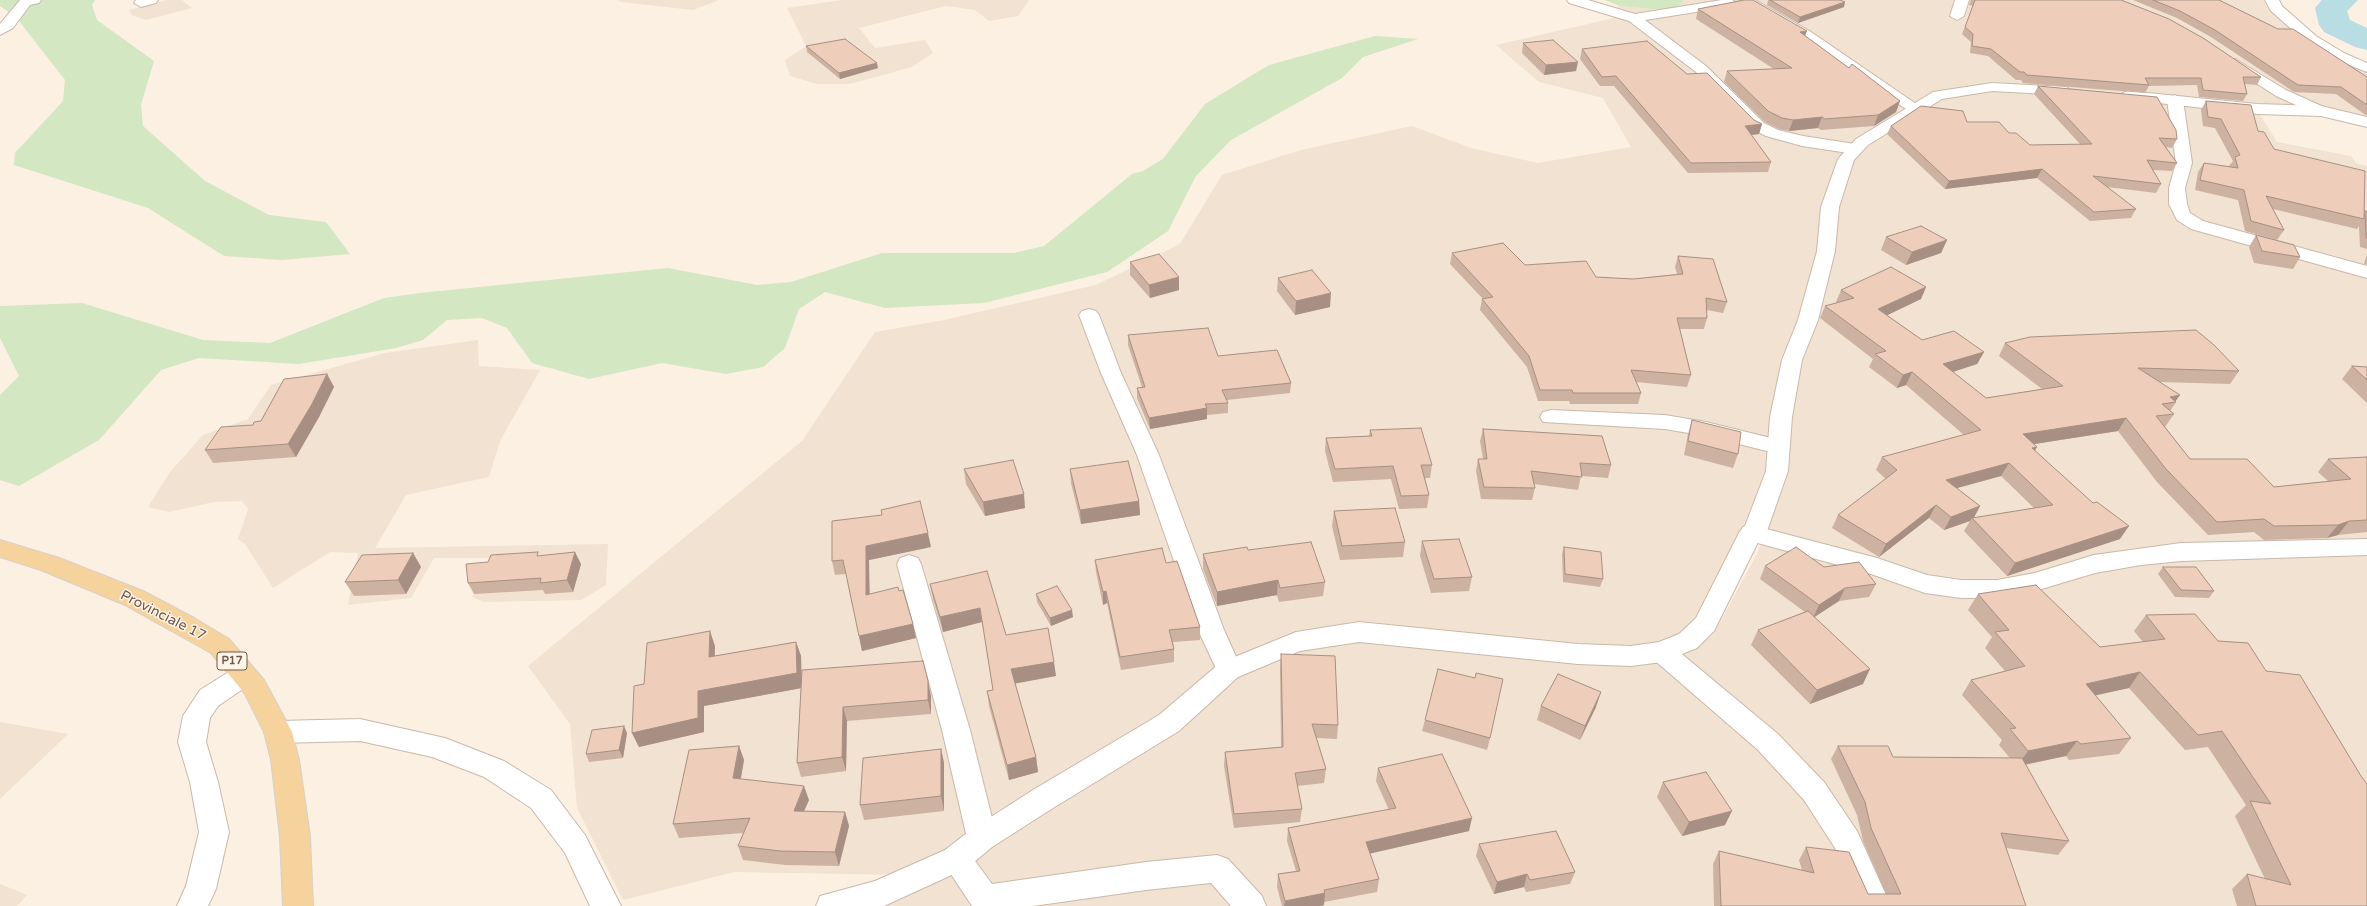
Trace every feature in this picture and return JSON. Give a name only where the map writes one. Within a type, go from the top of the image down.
[{"type":"main road","name":"Provinciale 17","points":[[0,548],[50,564],[134,598],[220,646],[255,687],[278,732],[285,760],[295,837],[298,906]]},
{"type":"street","points":[[0,31],[8,25],[25,2],[34,0]]},
{"type":"street","points":[[1574,0],[1634,18],[1701,69],[1758,126],[1772,133],[1802,141],[1855,149]]},
{"type":"street","points":[[1634,18],[1707,8],[1741,0]]},
{"type":"street","points":[[1746,0],[1806,35],[1914,108]]},
{"type":"street","points":[[1957,16],[1962,0]]},
{"type":"street","points":[[2272,0],[2276,8],[2311,39],[2339,56],[2367,68]]},
{"type":"street","points":[[2226,57],[2282,93],[2321,111],[2367,122]]},
{"type":"street","points":[[832,906],[879,894],[956,859],[982,838],[1043,798],[1169,723],[1229,670],[1296,642],[1331,635],[1359,632],[1434,638],[1578,654],[1631,656],[1662,652],[1688,641],[1705,624],[1751,533],[1755,531],[1777,471],[1780,447],[1781,417],[1792,360],[1808,320],[1826,251],[1830,207],[1846,158],[1855,149],[1914,108],[1938,94],[1971,89],[2010,87],[2085,92]]},
{"type":"street","points":[[2107,94],[2175,100],[2257,110],[2321,111]]},
{"type":"street","points":[[2175,100],[2184,163],[2177,188],[2178,204],[2183,216],[2197,225],[2367,272]]},
{"type":"street","points":[[1089,315],[1110,373],[1148,455],[1211,630],[1229,670]]},
{"type":"street","points":[[1551,417],[1665,422],[1706,429],[1780,447]]},
{"type":"street","points":[[1751,533],[1877,567],[1925,584],[1961,589],[1997,589],[2035,582],[2059,573],[2094,564],[2141,556],[2181,552],[2367,547]]},
{"type":"street","points":[[909,564],[956,730],[982,838]]},
{"type":"street","points":[[1662,652],[1768,742],[1814,790],[1847,840],[1876,906]]},
{"type":"street","points":[[192,906],[201,889],[214,832],[204,782],[192,742],[197,716],[209,698],[244,675]]},
{"type":"street","points":[[278,732],[360,730],[435,746],[494,769],[541,799],[575,844],[606,906]]},
{"type":"street","points":[[956,859],[987,903],[1146,876],[1216,869],[1251,906]]},
{"type":"shaded area","points":[[166,0],[182,0],[192,8],[146,20],[132,15],[129,10]]},
{"type":"shaded area","points":[[617,0],[719,0],[693,10],[621,2]]},
{"type":"shaded area","points":[[842,0],[1029,0],[1018,16],[989,21],[975,10],[946,6],[859,28],[875,48],[925,40],[933,53],[912,67],[850,84],[817,84],[790,76],[785,60],[806,46],[787,8]]},
{"type":"shaded area","points":[[1684,0],[2263,0],[2269,8],[2303,40],[2331,57],[2367,73],[2367,123],[2256,107],[2029,86],[1926,97],[1858,141],[1820,250],[1764,488],[1698,621],[1682,636],[1628,650],[1359,626],[1194,693],[906,875],[734,872],[623,900],[577,808],[570,724],[528,666],[802,441],[875,332],[944,320],[1096,285],[1180,244],[1222,175],[1301,150],[1412,126],[1471,148],[1538,163],[1631,147],[1603,98],[1539,82],[1496,45],[1623,16],[1608,9],[1620,6],[1663,10],[1677,7]]},
{"type":"shaded area","points":[[1993,90],[2071,94],[2259,113],[2277,142],[2351,156],[2356,163],[2367,166],[2367,906],[875,906],[1226,680],[1294,651],[1358,641],[1688,650],[1713,635],[1757,554],[1785,480],[1791,407],[1834,213],[1850,164],[1885,131],[1940,98]]},
{"type":"shaded area","points":[[478,340],[479,366],[540,370],[500,441],[489,477],[406,495],[375,548],[608,544],[606,585],[581,600],[484,602],[472,597],[491,568],[488,558],[434,558],[411,598],[348,605],[358,553],[330,552],[273,588],[245,544],[238,539],[248,509],[242,501],[214,502],[169,512],[148,507],[170,472],[203,435],[248,419],[271,385],[385,353]]},
{"type":"shaded area","points":[[0,722],[68,734],[0,799]]},
{"type":"shaded area","points":[[0,884],[27,895],[17,906],[0,906]]},
{"type":"green space","points":[[0,0],[95,0],[92,5],[97,20],[154,61],[141,105],[143,126],[205,181],[269,215],[326,222],[350,254],[282,260],[224,256],[148,208],[14,165],[15,153],[63,101],[65,80],[16,17],[0,6]]},
{"type":"green space","points":[[1605,0],[1684,0],[1677,7],[1663,10],[1620,6]]},
{"type":"green space","points":[[1375,36],[1418,39],[1363,57],[1342,78],[1231,140],[1196,176],[1168,231],[1107,272],[984,303],[885,308],[825,292],[799,309],[785,348],[763,367],[726,374],[662,363],[589,379],[532,363],[507,328],[482,318],[447,320],[423,340],[396,348],[299,364],[199,358],[161,370],[99,440],[19,486],[0,480],[0,395],[19,376],[0,338],[0,306],[82,303],[203,340],[270,343],[384,298],[420,293],[668,268],[757,285],[791,282],[882,253],[1014,253],[1044,246],[1132,174],[1143,171],[1163,159],[1205,104],[1269,65]]},
{"type":"building","points":[[1744,0],[1753,0],[1807,31],[1800,32],[1849,68],[1852,64],[1900,101],[1878,115],[1825,119],[1822,117],[1793,120],[1782,118],[1768,111],[1727,71],[1792,68],[1698,9]]},
{"type":"building","points":[[1770,0],[1840,0],[1845,2],[1800,17]]},
{"type":"building","points":[[1975,0],[2121,0],[2169,19],[2203,38],[2261,77],[2243,77],[2247,94],[2203,90],[2201,78],[2145,78],[2149,85],[2027,75],[2024,72],[2020,72],[1991,49],[1972,46],[1973,34],[1965,27]]},
{"type":"building","points":[[2153,0],[2219,0],[2278,29],[2293,29],[2367,77],[2367,105],[2341,87],[2298,85],[2215,30],[2180,11]]},
{"type":"building","points":[[845,39],[877,63],[839,73],[806,46]]},
{"type":"building","points":[[1553,40],[1578,62],[1546,65],[1523,43]]},
{"type":"building","points":[[1647,41],[1687,74],[1707,73],[1754,120],[1762,124],[1745,126],[1771,162],[1691,163],[1616,76],[1602,77],[1582,49]]},
{"type":"building","points":[[2038,86],[2157,97],[2176,130],[2177,139],[2159,138],[2177,163],[2147,160],[2161,184],[2093,176],[2136,209],[2094,212],[2042,169],[1949,181],[1891,126],[1921,106],[1963,111],[1967,122],[1999,122],[2009,133],[2016,133],[2030,145],[2092,144]]},
{"type":"building","points":[[2206,101],[2251,105],[2258,131],[2264,132],[2274,149],[2365,171],[2364,219],[2266,196],[2284,230],[2251,221],[2244,190],[2200,180],[2204,163],[2238,168],[2235,157],[2240,155],[2221,119],[2208,117]]},
{"type":"building","points":[[2365,211],[2367,212],[2367,238],[2366,238]]},
{"type":"building","points":[[1921,226],[1947,240],[1912,252],[1886,237]]},
{"type":"building","points":[[2256,235],[2294,245],[2300,257],[2262,251]]},
{"type":"building","points":[[1503,243],[1525,265],[1586,261],[1596,277],[1633,279],[1683,274],[1678,256],[1713,259],[1727,302],[1706,298],[1707,318],[1677,318],[1691,375],[1631,370],[1641,393],[1573,393],[1572,390],[1540,390],[1529,356],[1482,299],[1493,297],[1452,253]]},
{"type":"building","points":[[1159,254],[1179,277],[1149,285],[1130,262]]},
{"type":"building","points":[[1891,267],[1926,287],[1878,309],[1922,340],[1954,331],[1984,352],[1943,364],[1986,398],[2063,386],[2005,343],[2030,337],[2196,330],[2214,345],[2239,371],[2138,368],[2180,395],[2170,397],[2176,402],[2162,404],[2174,414],[2156,416],[2190,459],[2247,459],[2274,487],[2351,479],[2328,459],[2367,457],[2367,520],[2349,521],[2338,525],[2274,526],[2264,519],[2217,522],[2166,469],[2126,418],[2023,434],[2037,447],[2032,448],[2093,503],[2097,502],[2129,526],[2015,563],[1972,518],[2053,505],[2009,463],[1946,480],[1980,506],[1951,517],[1936,505],[1886,544],[1838,515],[1897,470],[1882,457],[1981,430],[1912,372],[1903,375],[1875,354],[1886,351],[1825,306],[1854,298],[1841,290]]},
{"type":"building","points":[[1312,270],[1331,293],[1296,301],[1278,278]]},
{"type":"building","points":[[1208,328],[1218,356],[1277,350],[1291,383],[1222,390],[1228,403],[1205,404],[1207,408],[1149,418],[1137,388],[1145,387],[1128,335]]},
{"type":"building","points":[[2352,366],[2367,367],[2367,380]]},
{"type":"building","points":[[327,374],[312,404],[288,444],[205,450],[221,427],[253,425],[254,422],[261,421],[284,379]]},
{"type":"building","points":[[1692,420],[1741,432],[1738,454],[1688,441]]},
{"type":"building","points":[[1421,428],[1432,465],[1421,465],[1429,495],[1401,496],[1393,466],[1335,469],[1326,438],[1372,436],[1370,430]]},
{"type":"building","points":[[1483,429],[1602,436],[1611,465],[1580,463],[1582,477],[1531,471],[1535,488],[1484,487],[1478,459],[1487,459]]},
{"type":"building","points":[[1013,460],[1024,494],[983,502],[964,469]]},
{"type":"building","points":[[1128,461],[1139,501],[1080,510],[1070,469]]},
{"type":"building","points":[[920,501],[928,533],[866,546],[866,595],[898,587],[899,591],[903,590],[913,624],[859,636],[843,560],[832,561],[832,521],[882,515],[881,510]]},
{"type":"building","points":[[1395,508],[1405,542],[1342,546],[1334,511]]},
{"type":"building","points":[[1459,539],[1472,577],[1434,579],[1422,541]]},
{"type":"building","points":[[1311,542],[1325,582],[1280,588],[1278,580],[1217,592],[1203,554],[1247,547],[1248,550]]},
{"type":"building","points":[[1564,547],[1601,552],[1603,579],[1565,574]]},
{"type":"building","points":[[1796,547],[1824,567],[1859,562],[1876,584],[1845,588],[1819,605],[1765,566]]},
{"type":"building","points":[[1162,548],[1166,563],[1177,561],[1200,627],[1169,630],[1174,649],[1120,657],[1106,591],[1103,592],[1095,560]]},
{"type":"building","points":[[538,552],[537,556],[575,552],[567,580],[540,583],[541,578],[468,583],[466,564],[488,562],[491,555]]},
{"type":"building","points":[[413,553],[398,580],[345,582],[362,555]]},
{"type":"building","points":[[2163,567],[2196,567],[2214,591],[2181,590]]},
{"type":"building","points":[[987,571],[1006,635],[1048,628],[1054,662],[1011,669],[1036,757],[1007,765],[987,691],[993,690],[980,608],[940,617],[930,584]]},
{"type":"building","points":[[2036,585],[2100,647],[2165,639],[2146,615],[2195,614],[2218,641],[2248,643],[2266,671],[2300,675],[2367,784],[2367,906],[2256,906],[2247,874],[2291,885],[2250,801],[2271,804],[2222,731],[2198,735],[2140,672],[2086,684],[2131,738],[2081,744],[2077,741],[2028,751],[2010,729],[2016,728],[1971,680],[2025,666],[1995,632],[2009,630],[1978,594]]},
{"type":"building","points":[[1057,586],[1072,610],[1050,618],[1036,594]]},
{"type":"building","points":[[1808,611],[1870,669],[1817,690],[1758,630]]},
{"type":"building","points":[[710,631],[709,657],[796,642],[797,673],[698,691],[698,718],[632,733],[634,686],[644,684],[647,643]]},
{"type":"building","points":[[1281,654],[1335,656],[1338,725],[1312,724],[1326,769],[1295,773],[1302,809],[1234,814],[1225,752],[1283,747]]},
{"type":"building","points":[[923,661],[928,681],[928,700],[843,707],[842,757],[797,763],[802,670]]},
{"type":"building","points":[[1438,669],[1475,678],[1476,673],[1503,679],[1490,738],[1425,720]]},
{"type":"building","points":[[1558,674],[1601,692],[1585,726],[1541,706]]},
{"type":"building","points":[[624,726],[619,750],[586,754],[592,730]]},
{"type":"building","points":[[739,746],[733,778],[804,786],[794,811],[845,812],[835,852],[780,851],[738,846],[750,818],[673,824],[689,750]]},
{"type":"building","points":[[1838,746],[1888,746],[1893,757],[2022,758],[2069,841],[2001,833],[2026,906],[1721,906],[1719,851],[1814,873],[1806,847],[1849,852],[1868,894],[1901,894],[1871,828],[1865,802]]},
{"type":"building","points":[[941,749],[941,796],[860,805],[863,758]]},
{"type":"building","points":[[1442,754],[1472,818],[1366,842],[1379,879],[1324,890],[1325,893],[1285,901],[1278,874],[1300,871],[1288,828],[1396,808],[1378,768]]},
{"type":"building","points":[[1706,772],[1732,811],[1689,822],[1663,782]]},
{"type":"building","points":[[1556,831],[1575,872],[1530,880],[1527,874],[1497,882],[1479,844]]},
{"type":"waterway","points":[[2342,0],[2331,8],[2335,25],[2367,40]]}]
